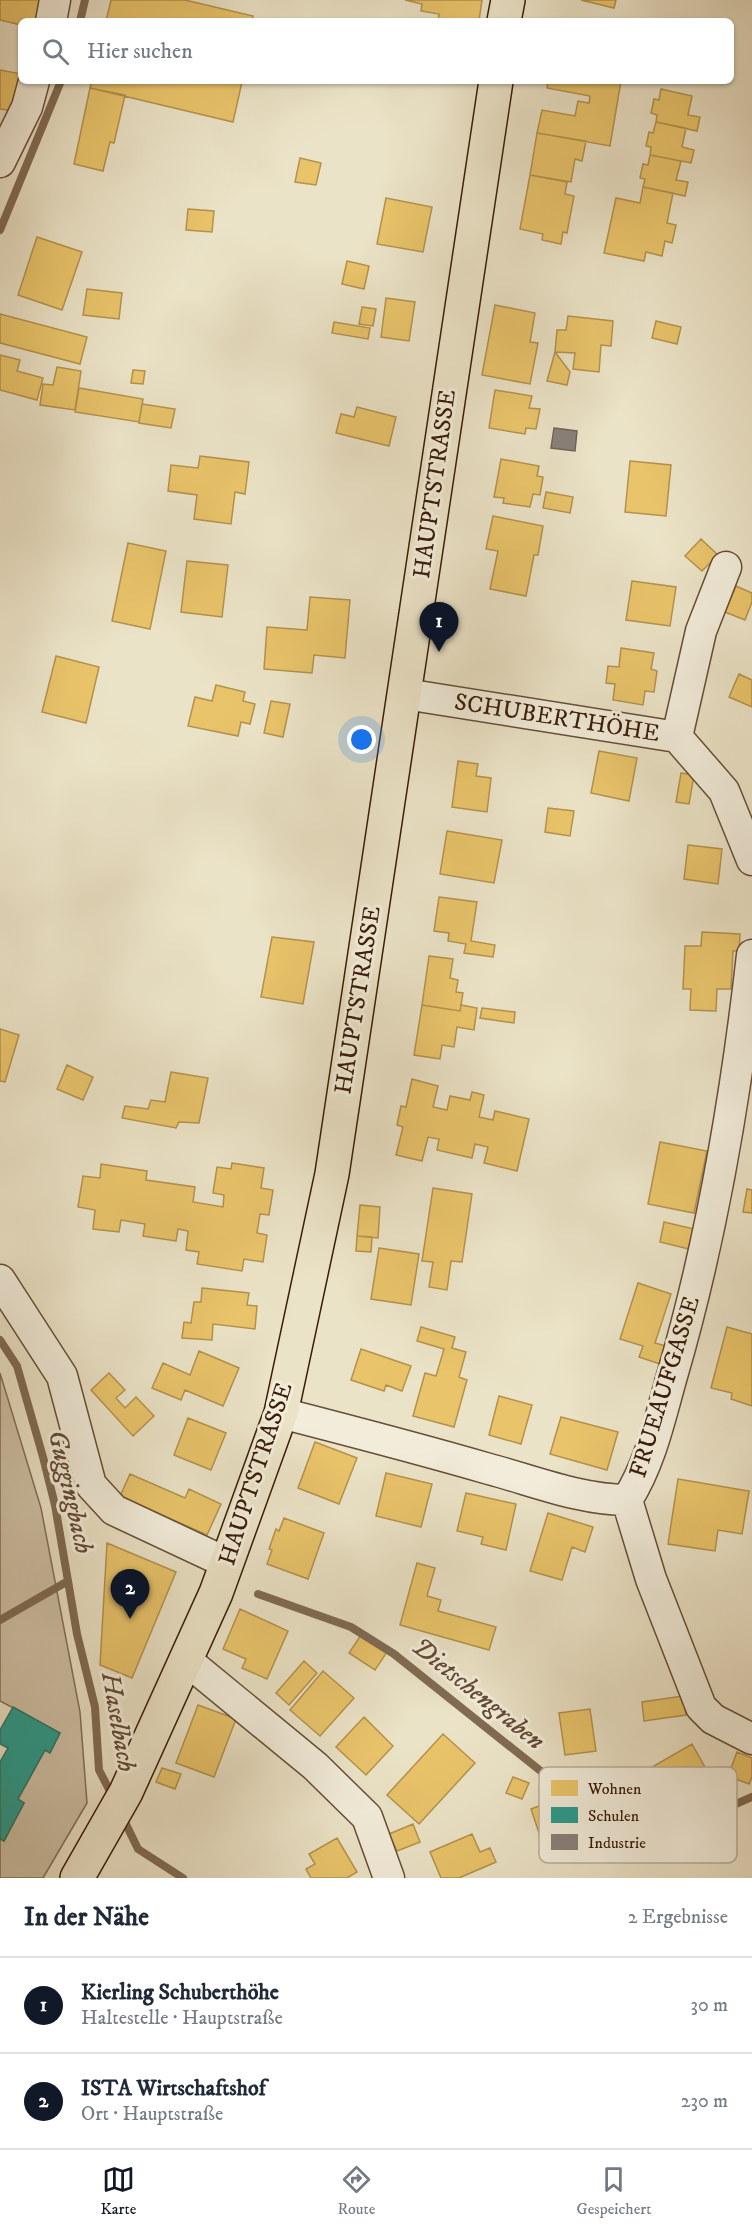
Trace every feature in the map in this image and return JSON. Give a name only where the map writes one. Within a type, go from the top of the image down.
[{"type":"main road","points":[[505,18],[508,0]]},
{"type":"main road","name":"HAUPTSTRASSE","points":[[77,1878],[126,1792],[186,1660],[227,1563],[281,1413],[329,1191],[496,84]]},
{"type":"street","points":[[52,18],[56,0]]},
{"type":"street","points":[[0,162],[27,107],[33,84]]},
{"type":"street","name":"SCHUBERTHÖHE","points":[[405,694],[677,737],[701,631],[726,567]]},
{"type":"street","points":[[677,737],[724,791],[752,860]]},
{"type":"street","name":"FRUEAUFGASSE","points":[[281,1413],[576,1493],[612,1500],[627,1500],[644,1468],[652,1446],[682,1343],[712,1213],[740,1063],[752,955]]},
{"type":"street","points":[[0,1280],[62,1376],[91,1485],[114,1510],[227,1563]]},
{"type":"street","points":[[627,1500],[651,1579],[701,1707],[713,1719],[752,1739]]},
{"type":"street","points":[[186,1660],[315,1766],[367,1817],[389,1878]]},
{"type":"shaded area","points":[[0,1373],[41,1508],[80,1712],[87,1803],[43,1878],[0,1878],[0,1839],[4,1841],[24,1803],[18,1799],[45,1750],[50,1752],[60,1733],[0,1701]]},
{"type":"building: Wohnen","points":[[0,0],[48,0],[43,18],[18,18],[18,24],[0,20]]},
{"type":"building: Wohnen","points":[[111,0],[185,0],[253,16],[253,18],[107,18]]},
{"type":"building: Wohnen","points":[[405,0],[482,0],[479,18],[438,18],[439,14],[421,11],[422,4]]},
{"type":"building: Wohnen","points":[[581,0],[616,0],[614,8]]},
{"type":"building: Wohnen","points":[[0,70],[18,73],[19,84],[15,111],[0,109]]},
{"type":"building: Wohnen","points":[[91,84],[242,84],[233,122],[90,88]]},
{"type":"building: Wohnen","points":[[548,84],[620,84],[610,146],[537,133],[542,110],[575,116],[578,101],[589,103],[590,96],[547,88]]},
{"type":"building: Wohnen","points":[[90,88],[125,95],[114,143],[110,142],[103,171],[74,164]]},
{"type":"building: Wohnen","points":[[661,89],[692,96],[688,115],[700,117],[697,131],[656,122],[657,115],[651,113],[654,99],[659,100]]},
{"type":"building: Wohnen","points":[[656,122],[686,128],[682,147],[694,150],[691,163],[650,155],[651,147],[646,146],[649,132],[653,133]]},
{"type":"building: Wohnen","points":[[537,133],[586,141],[582,161],[575,159],[571,182],[530,175]]},
{"type":"building: Wohnen","points":[[650,155],[681,161],[676,180],[688,182],[685,196],[643,187],[645,179],[640,178],[643,164],[648,165]]},
{"type":"building: Wohnen","points":[[300,158],[321,163],[316,185],[295,182]]},
{"type":"building: Wohnen","points":[[530,175],[567,182],[565,194],[574,196],[567,233],[563,232],[561,244],[542,240],[543,234],[520,229]]},
{"type":"building: Wohnen","points":[[643,187],[673,193],[667,223],[676,225],[672,243],[665,241],[662,256],[646,252],[644,261],[604,253],[616,198],[640,203]]},
{"type":"building: Wohnen","points":[[386,198],[432,207],[423,252],[377,244]]},
{"type":"building: Wohnen","points":[[188,209],[214,211],[212,232],[186,230]]},
{"type":"building: Wohnen","points":[[37,237],[82,252],[62,310],[18,295]]},
{"type":"building: Wohnen","points":[[347,261],[369,266],[364,289],[342,284]]},
{"type":"building: Wohnen","points":[[87,289],[122,293],[119,319],[83,315]]},
{"type":"building: Wohnen","points":[[386,298],[415,302],[409,341],[381,337]]},
{"type":"building: Wohnen","points":[[495,305],[535,313],[530,342],[538,343],[530,384],[482,375]]},
{"type":"building: Wohnen","points":[[362,307],[376,309],[373,326],[359,324]]},
{"type":"building: Wohnen","points":[[0,314],[87,337],[80,364],[0,343]]},
{"type":"building: Wohnen","points":[[568,316],[613,321],[611,346],[601,345],[599,372],[573,369],[575,353],[555,352],[557,330],[566,330]]},
{"type":"building: Wohnen","points":[[656,321],[681,327],[677,344],[652,338]]},
{"type":"building: Wohnen","points":[[334,322],[370,328],[368,339],[332,333]]},
{"type":"building: Wohnen","points":[[555,352],[570,372],[567,385],[547,381]]},
{"type":"building: Wohnen","points":[[0,355],[20,360],[17,371],[43,378],[37,400],[0,390]]},
{"type":"building: Wohnen","points":[[57,367],[81,371],[75,410],[40,405],[43,384],[53,385]]},
{"type":"building: Wohnen","points":[[133,370],[145,371],[143,384],[131,383]]},
{"type":"building: Wohnen","points":[[79,388],[143,399],[139,422],[75,412]]},
{"type":"building: Wohnen","points":[[495,390],[532,396],[529,408],[540,409],[536,429],[526,428],[525,434],[489,428]]},
{"type":"building: Wohnen","points":[[142,404],[175,409],[171,428],[139,423]]},
{"type":"building: Wohnen","points":[[357,407],[396,417],[389,446],[336,433],[341,414],[354,417]]},
{"type":"building: Wohnen","points":[[200,456],[249,462],[245,494],[235,492],[231,524],[194,519],[197,495],[168,491],[171,465],[198,468]]},
{"type":"building: Wohnen","points":[[501,459],[539,466],[537,476],[543,477],[540,495],[533,494],[530,507],[503,503],[504,498],[494,497]]},
{"type":"building: Wohnen","points":[[630,461],[671,465],[666,516],[625,512]]},
{"type":"building: Wohnen","points":[[546,492],[573,497],[570,513],[543,508]]},
{"type":"building: Wohnen","points":[[493,516],[543,526],[538,555],[534,555],[526,596],[490,589],[498,551],[486,549]]},
{"type":"building: Wohnen","points":[[701,539],[718,555],[702,571],[685,556]]},
{"type":"building: Wohnen","points":[[128,543],[166,551],[150,629],[112,621]]},
{"type":"building: Wohnen","points":[[187,561],[228,565],[222,617],[181,612]]},
{"type":"building: Wohnen","points":[[632,581],[676,587],[670,626],[626,620]]},
{"type":"building: Wohnen","points":[[736,586],[752,593],[752,602],[745,620],[725,612]]},
{"type":"building: Wohnen","points":[[310,597],[350,600],[345,658],[314,655],[312,673],[264,669],[267,627],[307,630]]},
{"type":"building: Wohnen","points":[[621,648],[654,653],[651,669],[657,671],[654,692],[645,691],[643,705],[613,700],[615,684],[606,683],[608,666],[619,667]]},
{"type":"building: Wohnen","points":[[56,656],[99,667],[86,723],[42,712]]},
{"type":"building: Wohnen","points":[[739,674],[752,680],[752,707],[729,697]]},
{"type":"building: Wohnen","points":[[216,685],[245,692],[243,701],[255,704],[250,724],[241,722],[238,736],[188,726],[195,697],[212,701]]},
{"type":"building: Wohnen","points":[[271,701],[290,704],[283,737],[264,733]]},
{"type":"building: Wohnen","points":[[599,751],[637,758],[629,801],[591,793]]},
{"type":"building: Wohnen","points":[[458,761],[478,764],[476,776],[491,778],[487,812],[452,807]]},
{"type":"building: Wohnen","points":[[681,773],[694,775],[689,804],[676,802]]},
{"type":"building: Wohnen","points":[[548,808],[574,811],[570,836],[545,832]]},
{"type":"building: Wohnen","points":[[447,831],[502,840],[494,883],[440,874]]},
{"type":"building: Wohnen","points":[[688,845],[722,849],[718,884],[684,879]]},
{"type":"building: Wohnen","points":[[439,897],[477,902],[471,941],[495,945],[493,957],[464,953],[466,944],[448,941],[449,933],[434,931]]},
{"type":"building: Wohnen","points":[[702,932],[740,934],[739,951],[733,951],[731,989],[717,989],[716,1011],[690,1010],[691,989],[683,989],[685,946],[701,946]]},
{"type":"building: Wohnen","points":[[272,937],[314,942],[303,1004],[261,997]]},
{"type":"building: Wohnen","points":[[429,956],[453,959],[450,978],[458,980],[456,992],[463,993],[460,1011],[422,1005]]},
{"type":"building: Wohnen","points":[[422,1005],[460,1011],[461,1005],[477,1008],[474,1030],[457,1027],[454,1047],[442,1045],[440,1059],[414,1055]]},
{"type":"building: Wohnen","points":[[482,1008],[515,1012],[514,1023],[480,1018]]},
{"type":"building: Wohnen","points":[[0,1029],[19,1035],[5,1082],[0,1081]]},
{"type":"building: Wohnen","points":[[67,1065],[93,1077],[83,1100],[57,1089]]},
{"type":"building: Wohnen","points":[[171,1072],[208,1078],[199,1123],[179,1122],[176,1128],[122,1118],[125,1106],[148,1109],[151,1100],[165,1102]]},
{"type":"building: Wohnen","points":[[412,1079],[438,1086],[433,1107],[447,1110],[450,1096],[470,1100],[472,1092],[484,1095],[479,1117],[493,1120],[495,1111],[529,1119],[517,1171],[484,1163],[488,1147],[475,1144],[472,1158],[437,1150],[439,1139],[428,1137],[422,1161],[396,1155],[403,1127],[397,1125],[401,1106],[406,1107]]},
{"type":"building: Wohnen","points":[[660,1142],[707,1151],[694,1213],[648,1204]]},
{"type":"building: Wohnen","points":[[232,1163],[264,1168],[261,1188],[273,1190],[269,1215],[260,1214],[257,1233],[267,1235],[263,1262],[244,1259],[242,1271],[197,1264],[199,1252],[186,1250],[188,1231],[178,1229],[176,1241],[143,1236],[145,1224],[121,1220],[119,1232],[93,1229],[95,1210],[78,1207],[83,1176],[100,1178],[101,1164],[147,1171],[146,1180],[195,1187],[193,1202],[223,1207],[224,1195],[213,1193],[217,1167],[231,1169]]},
{"type":"building: Wohnen","points":[[433,1188],[472,1194],[462,1262],[451,1261],[447,1290],[429,1287],[433,1262],[422,1261]]},
{"type":"building: Wohnen","points":[[747,1189],[752,1190],[752,1213],[743,1212]]},
{"type":"building: Wohnen","points":[[360,1205],[380,1207],[378,1238],[357,1236]]},
{"type":"building: Wohnen","points":[[664,1222],[694,1229],[689,1249],[660,1242]]},
{"type":"building: Wohnen","points":[[357,1236],[372,1237],[371,1252],[356,1251]]},
{"type":"building: Wohnen","points":[[379,1248],[419,1254],[411,1305],[371,1299]]},
{"type":"building: Wohnen","points":[[638,1283],[671,1294],[655,1343],[666,1346],[660,1364],[639,1357],[643,1346],[620,1339]]},
{"type":"building: Wohnen","points":[[202,1288],[249,1293],[247,1305],[257,1306],[255,1329],[213,1324],[212,1340],[182,1338],[184,1322],[191,1323],[194,1302],[201,1302]]},
{"type":"building: Wohnen","points":[[421,1327],[455,1337],[452,1348],[466,1352],[459,1377],[467,1380],[454,1427],[413,1416],[425,1373],[436,1376],[444,1349],[417,1341]]},
{"type":"building: Wohnen","points":[[727,1327],[752,1334],[752,1406],[731,1399],[732,1393],[711,1388]]},
{"type":"building: Wohnen","points":[[361,1349],[411,1366],[402,1391],[386,1385],[384,1391],[351,1380]]},
{"type":"building: Wohnen","points":[[199,1351],[239,1368],[223,1406],[185,1390],[181,1400],[152,1388],[163,1363],[190,1375]]},
{"type":"building: Wohnen","points":[[109,1373],[125,1390],[116,1398],[125,1408],[136,1397],[154,1416],[133,1436],[91,1390]]},
{"type":"building: Wohnen","points":[[499,1396],[532,1405],[521,1444],[489,1435]]},
{"type":"building: Wohnen","points":[[561,1417],[618,1432],[607,1470],[550,1454]]},
{"type":"building: Wohnen","points":[[188,1418],[226,1433],[211,1470],[174,1455]]},
{"type":"building: Wohnen","points":[[315,1442],[357,1458],[339,1504],[298,1488]]},
{"type":"building: Wohnen","points":[[386,1473],[432,1484],[421,1527],[376,1516]]},
{"type":"building: Wohnen","points":[[130,1474],[185,1498],[189,1489],[221,1504],[207,1535],[120,1496]]},
{"type":"building: Wohnen","points":[[678,1479],[749,1491],[742,1534],[718,1530],[715,1551],[668,1544]]},
{"type":"building: Wohnen","points":[[466,1493],[516,1504],[506,1550],[481,1544],[483,1537],[457,1531]]},
{"type":"building: Wohnen","points":[[548,1513],[593,1527],[585,1552],[572,1547],[562,1580],[530,1571]]},
{"type":"building: Wohnen","points":[[284,1518],[324,1533],[308,1579],[267,1564],[276,1529],[279,1531]]},
{"type":"building: Wohnen","points":[[107,1543],[176,1572],[132,1678],[100,1665]]},
{"type":"building: Wohnen","points":[[417,1563],[435,1568],[427,1596],[441,1600],[438,1611],[496,1627],[489,1650],[400,1625]]},
{"type":"building: Wohnen","points":[[240,1609],[288,1631],[267,1679],[242,1668],[246,1659],[223,1649]]},
{"type":"building: Wohnen","points":[[361,1635],[387,1652],[375,1670],[349,1653]]},
{"type":"building: Wohnen","points":[[304,1661],[317,1673],[289,1705],[276,1693]]},
{"type":"building: Wohnen","points":[[323,1671],[354,1698],[320,1736],[290,1710]]},
{"type":"building: Wohnen","points":[[683,1696],[686,1715],[644,1721],[642,1702]]},
{"type":"building: Wohnen","points":[[198,1705],[236,1719],[214,1777],[176,1763]]},
{"type":"building: Wohnen","points":[[590,1709],[596,1751],[565,1755],[559,1713]]},
{"type":"building: Wohnen","points":[[364,1717],[393,1746],[366,1775],[336,1747]]},
{"type":"building: Wohnen","points":[[443,1734],[475,1763],[419,1824],[387,1795]]},
{"type":"building: Wohnen","points":[[692,1744],[705,1767],[652,1767]]},
{"type":"building: Wohnen","points":[[737,1752],[752,1758],[752,1777],[749,1784],[737,1779],[737,1767],[731,1767]]},
{"type":"building: Wohnen","points":[[162,1768],[181,1774],[175,1789],[156,1782]]},
{"type":"building: Wohnen","points":[[513,1777],[529,1783],[522,1799],[506,1793]]},
{"type":"building: Wohnen","points":[[539,1806],[539,1833],[531,1809]]},
{"type":"building: Wohnen","points":[[413,1824],[420,1842],[397,1851],[389,1834]]},
{"type":"building: Wohnen","points":[[472,1834],[480,1852],[490,1848],[496,1862],[459,1878],[441,1878],[430,1852]]},
{"type":"building: Wohnen","points":[[337,1838],[357,1872],[347,1878],[311,1878],[306,1869],[315,1864],[309,1854]]},
{"type":"building: Schulen","points":[[13,1707],[60,1733],[50,1753],[45,1750],[18,1799],[24,1803],[4,1841],[0,1839],[0,1762],[8,1748],[0,1744],[0,1730]]},
{"type":"building: Industrie","points":[[554,428],[577,431],[575,451],[551,448]]},
{"type":"waterway","points":[[81,18],[85,0]]},
{"type":"waterway","points":[[0,230],[60,84]]},
{"type":"waterway","name":"Guggingbach","points":[[0,1340],[17,1366],[43,1457],[55,1505],[68,1581],[0,1620]]},
{"type":"waterway","name":"Haselbach","points":[[68,1581],[77,1634],[95,1707],[99,1770],[114,1799]]},
{"type":"waterway","name":"Dietschengraben","points":[[258,1594],[351,1627],[394,1654],[539,1770]]},
{"type":"waterway","name":"Dietschengraben","points":[[737,1804],[752,1797]]},
{"type":"waterway","name":"Haselbach","points":[[122,1816],[138,1849],[183,1878]]},
{"type":"place","name":"Kierling Schuberthöhe","points":[[439,652]]},
{"type":"place","name":"ISTA Wirtschaftshof","points":[[130,1619]]}]
